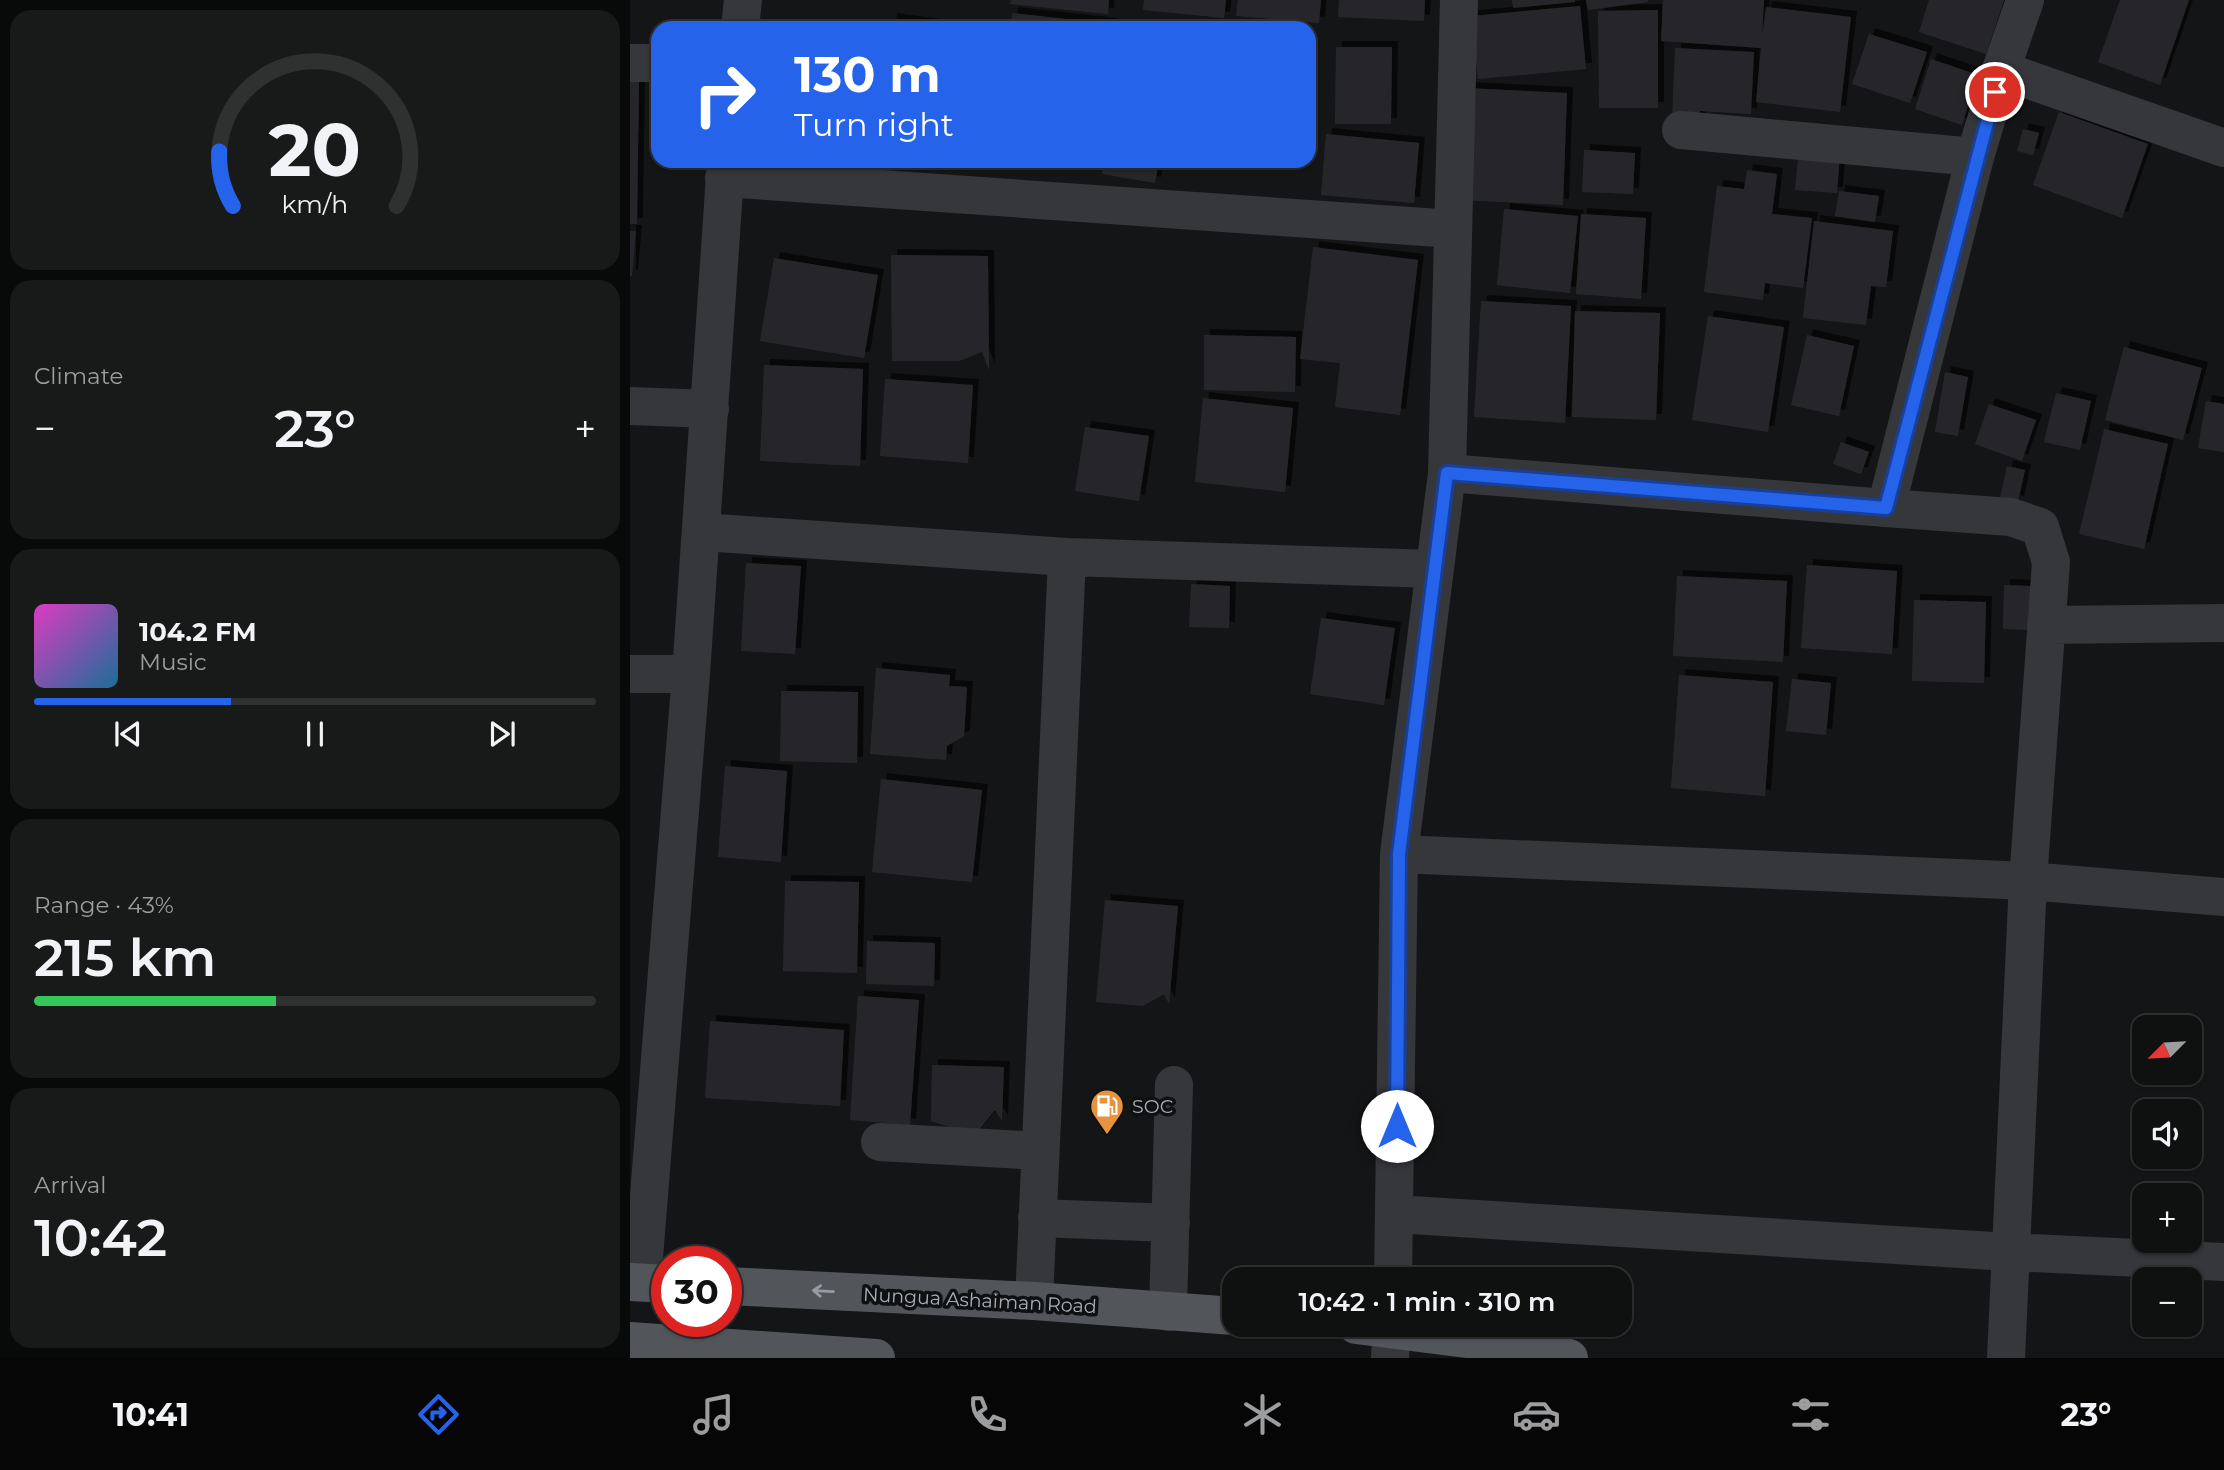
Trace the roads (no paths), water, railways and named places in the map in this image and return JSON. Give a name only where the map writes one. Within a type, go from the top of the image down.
[{"type":"main road","name":"Nungua Ashaiman Road","points":[[742,1287],[1034,1301],[1222,1315]]},
{"type":"main road","points":[[1418,1337],[1515,1345],[1569,1358]]},
{"type":"main road","points":[[630,1341],[876,1358]]},
{"type":"street","points":[[741,21],[743,0]]},
{"type":"street","points":[[1393,1267],[1399,854],[1447,473],[1459,0]]},
{"type":"street","points":[[1886,508],[1975,157],[2025,0]]},
{"type":"street","points":[[630,63],[651,63]]},
{"type":"street","points":[[2001,71],[2224,148]]},
{"type":"street","points":[[1681,130],[1975,157]]},
{"type":"street","points":[[646,1283],[702,532],[725,169],[1453,229]]},
{"type":"street","points":[[630,406],[710,409]]},
{"type":"street","points":[[1447,473],[2011,517],[2040,527],[2051,562],[2028,881],[2006,1358]]},
{"type":"street","points":[[702,532],[1067,557],[1434,569]]},
{"type":"street","points":[[1034,1301],[1067,557]]},
{"type":"street","points":[[2046,625],[2224,623]]},
{"type":"street","points":[[630,674],[691,674]]},
{"type":"street","points":[[1399,854],[2028,881],[2224,897]]},
{"type":"street","points":[[1168,1312],[1174,1085]]},
{"type":"street","points":[[880,1142],[1040,1151]]},
{"type":"street","points":[[1395,1214],[2009,1252],[2224,1262]]},
{"type":"street","points":[[1037,1218],[1171,1223]]},
{"type":"place","name":"SOC","points":[[1107,1136]]}]
